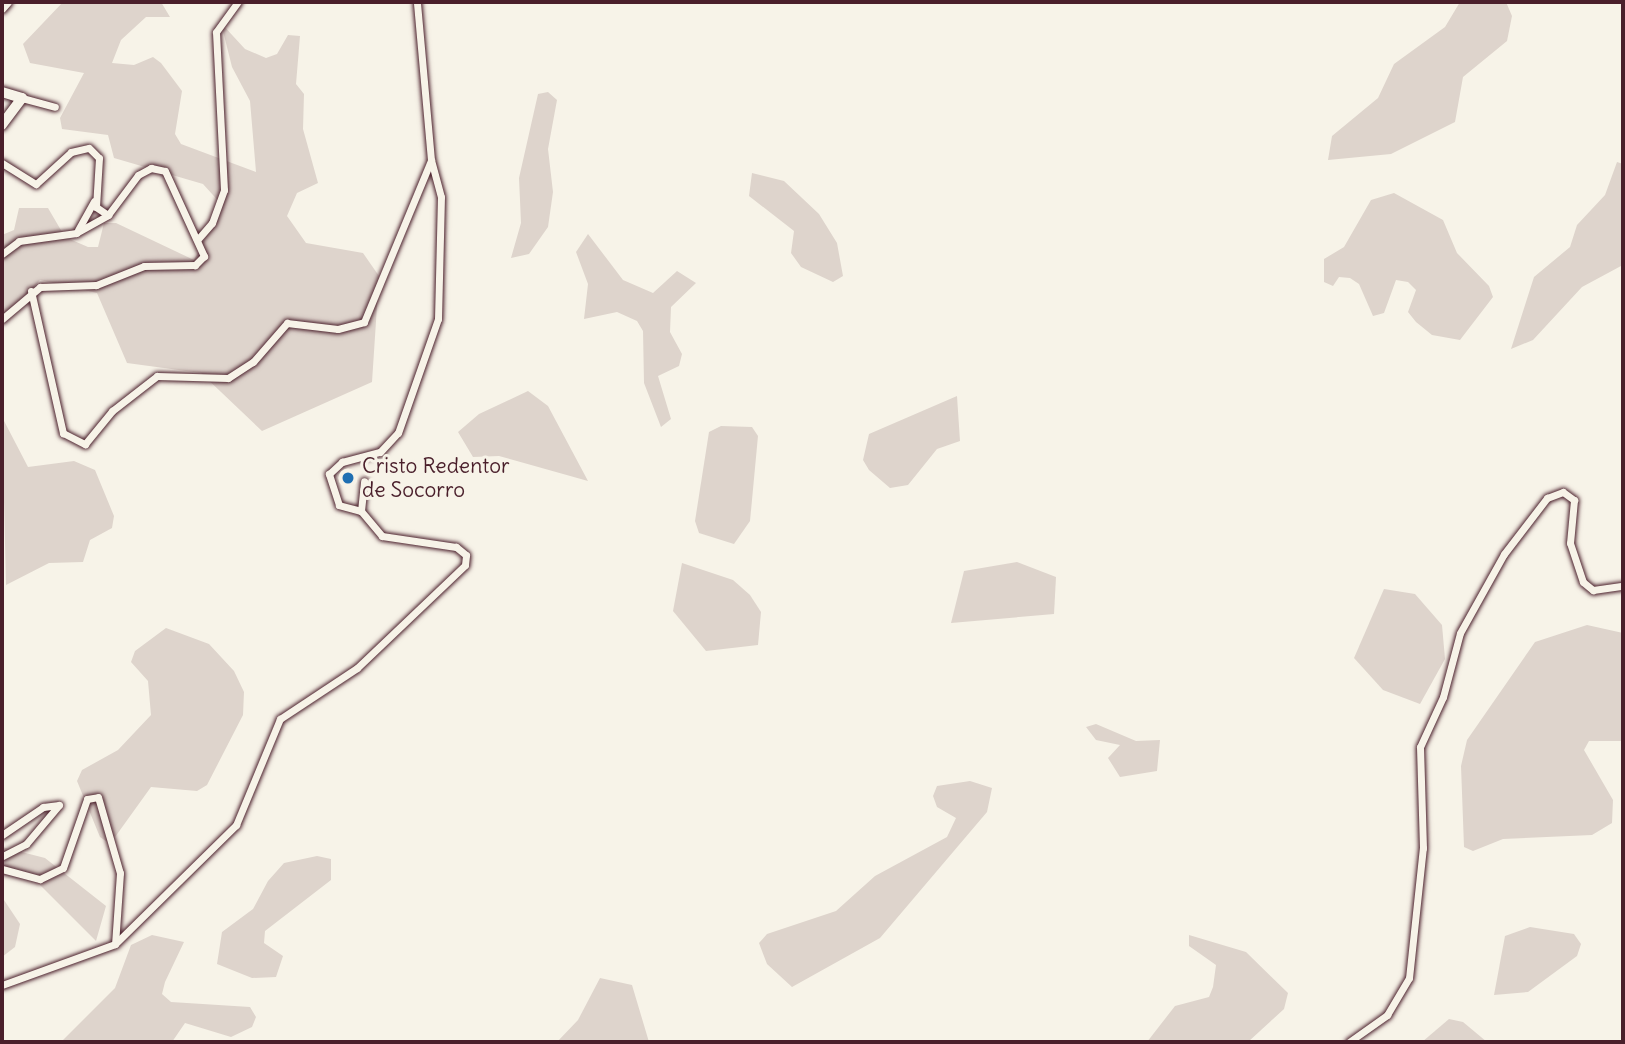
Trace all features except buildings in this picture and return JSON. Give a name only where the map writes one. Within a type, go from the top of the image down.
[{"type":"street","points":[[2,9],[8,2]]},
{"type":"street","points":[[198,239],[212,223],[224,190],[216,32],[238,2]]},
{"type":"street","points":[[2,985],[115,944],[236,825],[280,719],[357,668],[465,565],[466,555],[456,547],[390,541],[361,511],[340,505],[329,474],[335,465],[371,457],[390,443],[432,348],[442,283],[441,197],[431,160],[417,2]]},
{"type":"street","points":[[2,92],[55,107]]},
{"type":"street","points":[[2,125],[22,98]]},
{"type":"street","points":[[2,163],[36,184],[71,152],[89,148],[99,158],[94,200],[76,233]]},
{"type":"street","points":[[31,290],[63,433],[85,444],[112,411],[157,376],[228,378],[253,362],[287,323],[338,329],[363,321],[431,160]]},
{"type":"street","points":[[2,254],[19,241],[76,233],[108,215],[138,176],[158,169],[176,186],[204,256],[195,265],[158,263],[96,285],[55,284],[31,290],[2,319]]},
{"type":"street","points":[[94,200],[108,215]]},
{"type":"street","points":[[361,511],[364,481]]},
{"type":"street","points":[[1349,1042],[1387,1015],[1409,978],[1423,848],[1420,747],[1443,698],[1460,632],[1504,554],[1547,498],[1563,492],[1574,500],[1570,543],[1583,582],[1593,590],[1623,586]]},
{"type":"street","points":[[2,869],[40,880],[63,868],[86,799],[97,797],[120,873],[115,944]]},
{"type":"street","points":[[2,835],[43,807],[59,805],[26,844],[2,856]]},
{"type":"shaded area","points":[[63,2],[161,2],[170,17],[146,17],[121,40],[112,63],[134,65],[153,57],[161,63],[182,91],[175,134],[181,144],[256,172],[250,101],[232,67],[221,23],[245,49],[266,58],[277,54],[288,35],[300,36],[296,84],[304,94],[303,129],[318,183],[297,193],[287,216],[306,243],[363,253],[379,276],[372,382],[262,431],[201,373],[127,363],[97,293],[40,280],[2,324],[2,235],[14,230],[19,208],[48,208],[65,237],[88,247],[98,247],[104,223],[116,223],[194,260],[222,205],[203,184],[114,158],[108,135],[62,129],[60,118],[84,73],[30,63],[23,44]]},
{"type":"shaded area","points":[[1460,2],[1506,2],[1512,16],[1507,41],[1463,77],[1455,122],[1391,154],[1328,160],[1332,136],[1378,98],[1394,64],[1445,27]]},
{"type":"shaded area","points":[[548,92],[557,100],[548,149],[553,192],[548,227],[529,254],[511,258],[521,223],[519,178],[538,94]]},
{"type":"shaded area","points":[[1617,162],[1623,164],[1621,266],[1582,287],[1533,340],[1511,349],[1534,277],[1570,247],[1577,225],[1605,195]]},
{"type":"shaded area","points":[[752,173],[784,181],[819,214],[837,243],[843,276],[833,282],[801,267],[791,253],[794,231],[749,196]]},
{"type":"shaded area","points":[[1394,193],[1443,220],[1457,253],[1489,286],[1493,297],[1460,340],[1432,335],[1416,322],[1408,312],[1416,290],[1408,282],[1396,280],[1384,313],[1373,316],[1359,284],[1350,278],[1339,277],[1333,286],[1324,282],[1324,259],[1344,247],[1371,200]]},
{"type":"shaded area","points":[[588,234],[623,280],[653,293],[677,271],[696,283],[671,307],[670,332],[682,354],[679,366],[658,376],[671,419],[661,427],[644,383],[643,331],[637,321],[617,312],[584,319],[588,284],[576,252]]},
{"type":"shaded area","points":[[528,391],[548,406],[588,481],[499,456],[473,457],[458,432],[479,414]]},
{"type":"shaded area","points":[[957,396],[960,441],[937,449],[908,485],[890,488],[869,470],[863,460],[869,434]]},
{"type":"shaded area","points":[[2,417],[28,467],[74,461],[95,470],[114,516],[112,528],[90,540],[83,562],[49,563],[6,585]]},
{"type":"shaded area","points":[[721,426],[752,427],[758,436],[750,521],[734,544],[699,533],[695,521],[709,432]]},
{"type":"shaded area","points":[[1017,562],[1056,577],[1054,614],[951,623],[964,571]]},
{"type":"shaded area","points":[[682,563],[733,580],[750,595],[761,612],[758,645],[706,651],[673,611]]},
{"type":"shaded area","points":[[1384,589],[1415,594],[1442,625],[1445,659],[1420,704],[1383,690],[1354,658]]},
{"type":"shaded area","points":[[1587,625],[1623,633],[1623,741],[1589,741],[1584,750],[1613,800],[1612,823],[1592,835],[1503,839],[1473,851],[1464,847],[1461,766],[1467,740],[1535,642]]},
{"type":"shaded area","points":[[166,628],[209,644],[234,671],[244,692],[243,715],[207,785],[197,791],[151,787],[110,844],[100,837],[77,781],[82,770],[118,750],[151,715],[148,681],[131,662],[135,651]]},
{"type":"shaded area","points":[[1096,724],[1136,741],[1160,740],[1157,771],[1120,777],[1108,758],[1120,745],[1096,740],[1086,727]]},
{"type":"shaded area","points":[[970,781],[992,788],[987,812],[880,938],[792,987],[767,964],[759,943],[767,934],[836,911],[875,876],[947,837],[956,818],[937,807],[933,796],[937,786]]},
{"type":"shaded area","points":[[2,847],[45,858],[106,906],[96,941],[34,879],[2,872]]},
{"type":"shaded area","points":[[317,856],[331,859],[331,880],[265,931],[264,943],[283,956],[276,977],[252,978],[217,964],[222,932],[253,909],[268,881],[284,863]]},
{"type":"shaded area","points":[[2,897],[20,924],[15,947],[2,957]]},
{"type":"shaded area","points":[[1530,927],[1574,934],[1581,944],[1577,956],[1528,992],[1494,995],[1505,936]]},
{"type":"shaded area","points":[[152,935],[184,942],[162,994],[171,1002],[250,1007],[256,1017],[252,1027],[231,1037],[185,1023],[172,1042],[61,1042],[115,988],[131,945]]},
{"type":"shaded area","points":[[1189,935],[1246,952],[1288,993],[1284,1009],[1248,1042],[1147,1042],[1175,1006],[1209,997],[1213,987],[1216,965],[1189,946]]},
{"type":"shaded area","points":[[600,978],[632,985],[649,1042],[557,1042],[578,1020]]},
{"type":"shaded area","points":[[1449,1019],[1463,1022],[1487,1042],[1422,1042]]},
{"type":"place","name":"Cristo Redentor de Socorro","points":[[348,478]]}]
